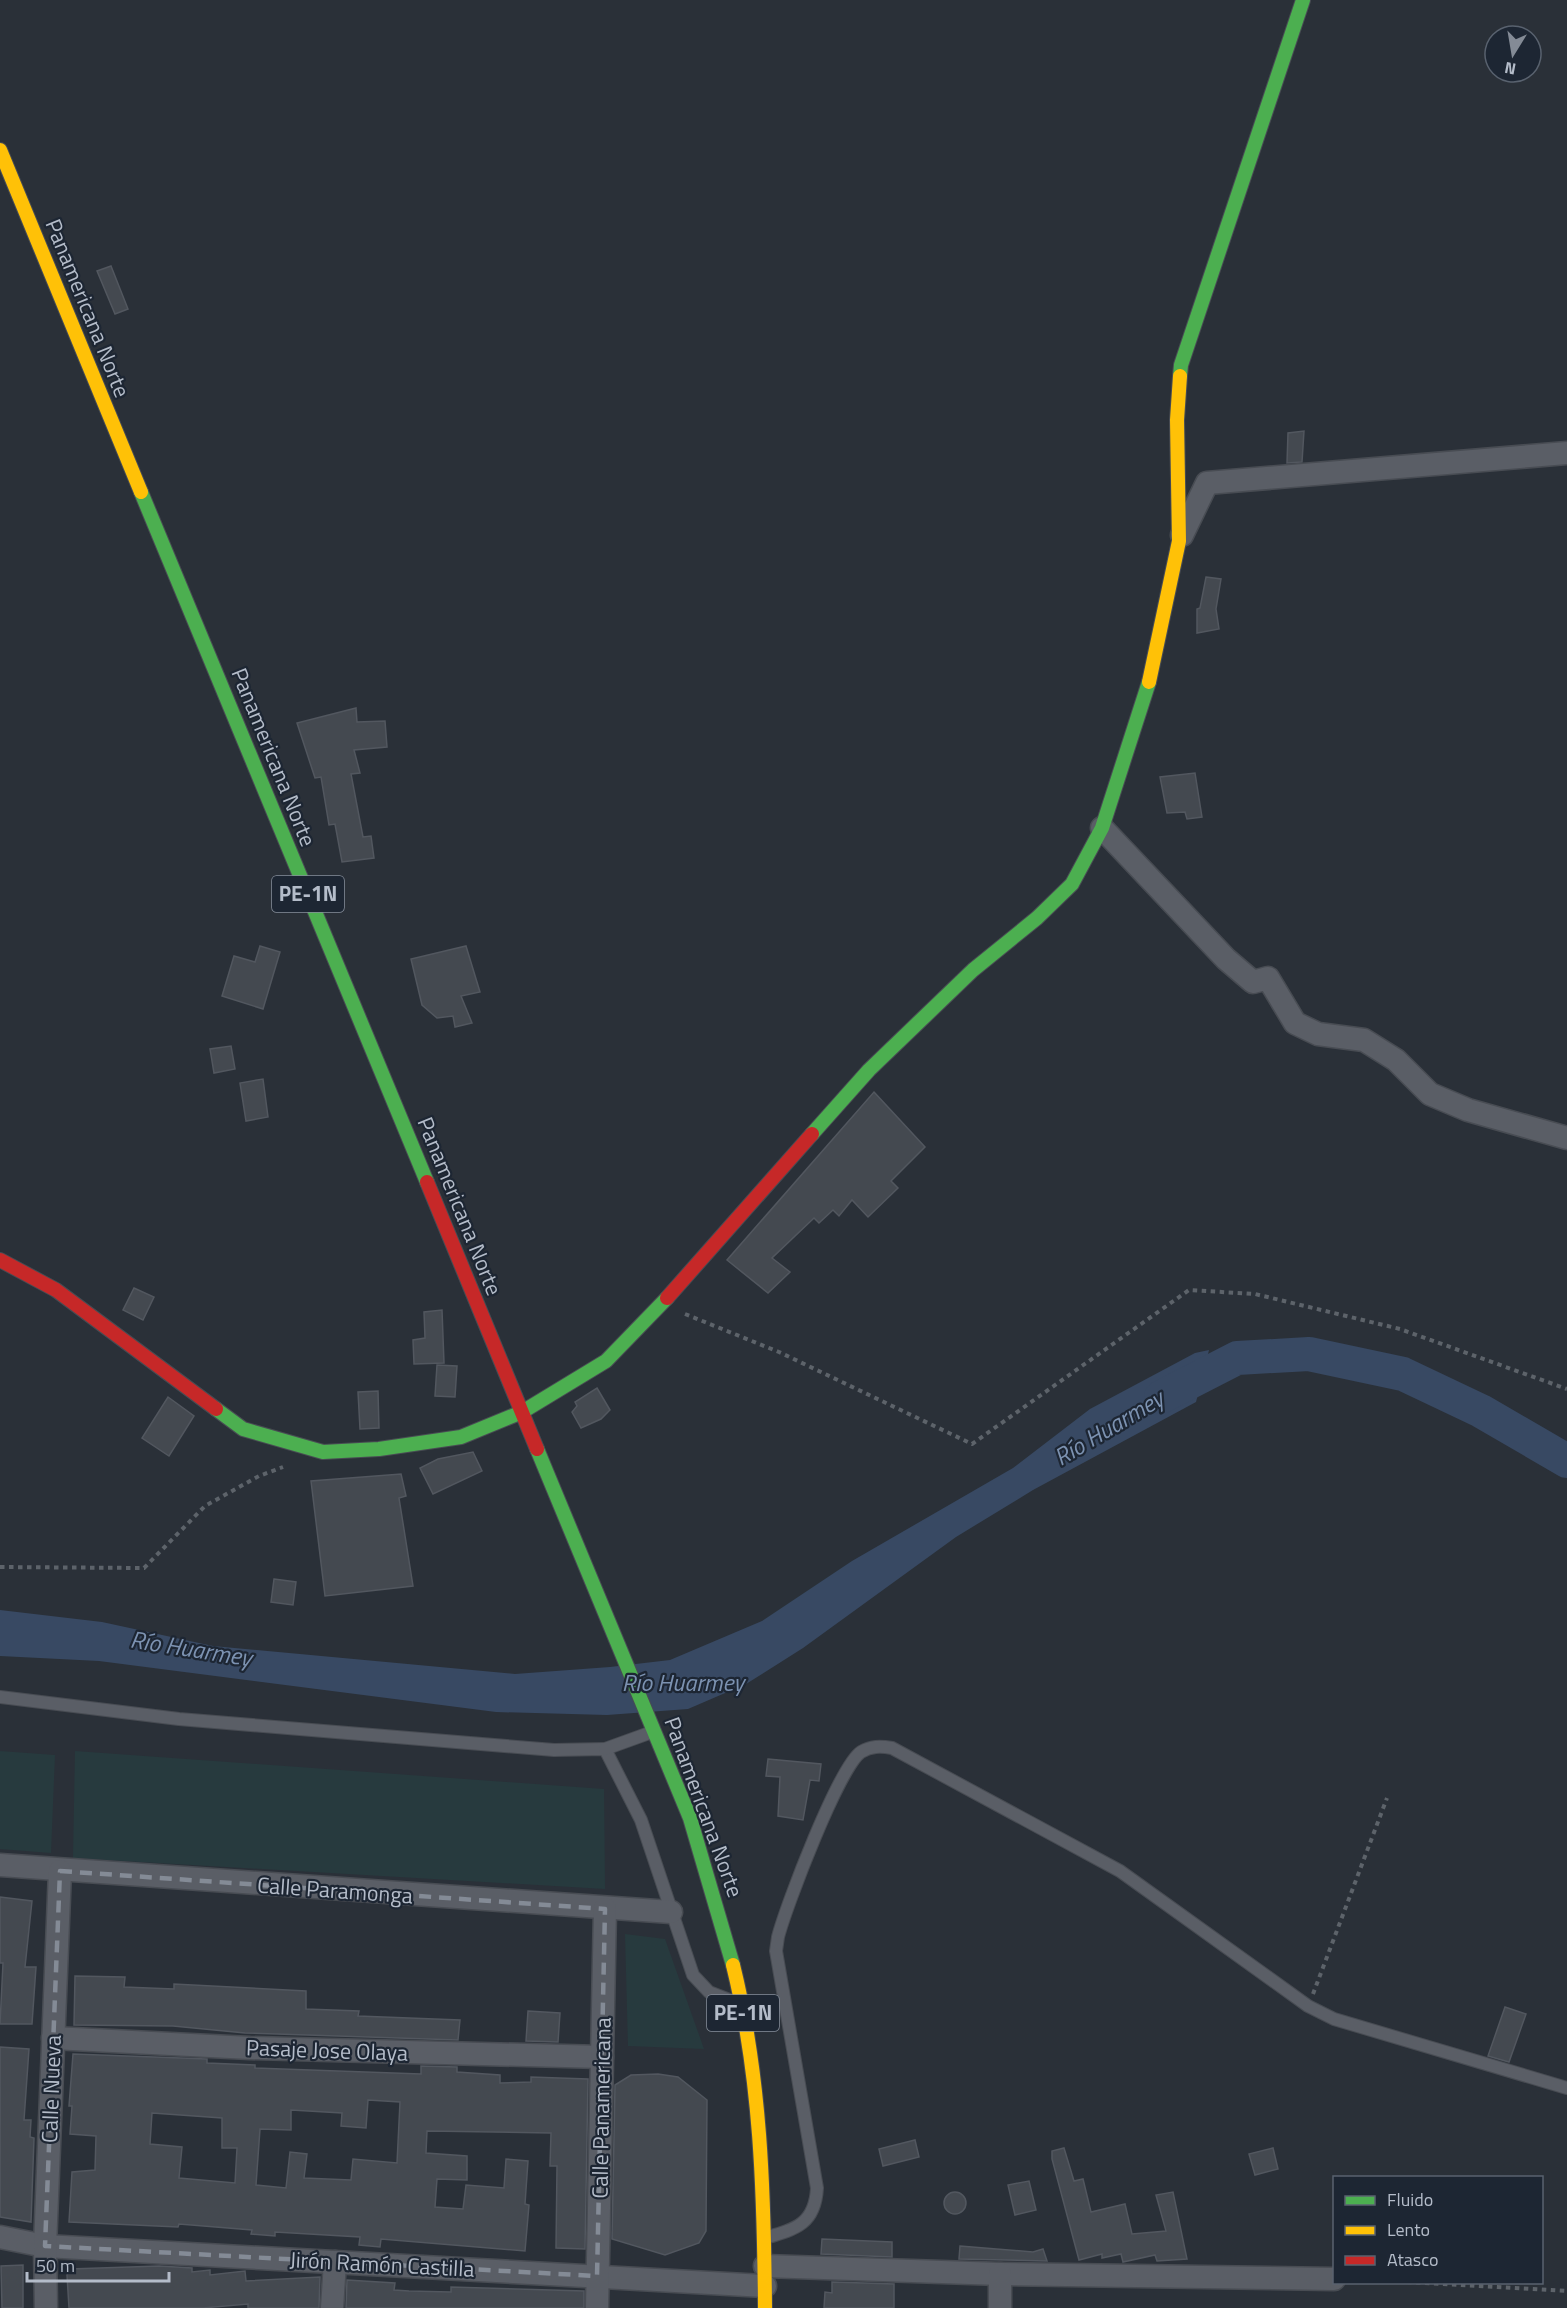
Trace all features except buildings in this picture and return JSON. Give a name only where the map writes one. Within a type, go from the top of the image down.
[{"type":"main road","points":[[0,1260],[56,1290],[243,1429],[323,1452],[379,1449],[461,1437],[522,1412],[606,1361],[657,1309],[869,1070],[973,970],[1037,918],[1072,885],[1102,828],[1150,680],[1179,542],[1177,420],[1181,364],[1303,0]]},
{"type":"main road","name":"Panamericana Norte","points":[[0,150],[656,1731],[705,1863],[742,2005],[757,2105],[765,2286]]},
{"type":"street","points":[[1179,542],[1208,483],[1567,453]]},
{"type":"street","points":[[1102,828],[1226,959],[1253,981],[1268,978],[1295,1023],[1318,1034],[1364,1040],[1396,1060],[1430,1094],[1468,1110],[1567,1138]]},
{"type":"street","name":"Calle Paramonga","points":[[0,1865],[670,1912]]},
{"type":"street","name":"Calle Nueva","points":[[46,2308],[45,2246],[60,1871]]},
{"type":"street","name":"Calle Panamericana","points":[[597,2308],[605,1909]]},
{"type":"street","name":"Pasaje Jose Olaya","points":[[53,2038],[250,2048],[602,2058]]},
{"type":"street","name":"Jirón Ramón Castilla","points":[[0,2237],[45,2246],[765,2286],[1000,2274],[1333,2279]]},
{"type":"street","points":[[332,2308],[335,2262]]},
{"type":"street","points":[[1000,2274],[1000,2308]]},
{"type":"lane","points":[[0,1697],[190,1720],[554,1750],[605,1749],[656,1731]]},
{"type":"lane","points":[[764,2238],[802,2224],[812,2213],[817,2188],[776,1951],[777,1937],[816,1834],[850,1763],[861,1752],[876,1746],[892,1748],[1120,1871],[1308,2006],[1334,2019],[1567,2088]]},
{"type":"lane","points":[[605,1749],[641,1820],[693,1975],[709,1992],[742,2005]]},
{"type":"path","points":[[657,1309],[682,1312],[779,1352],[972,1444],[1189,1290],[1255,1294],[1400,1329],[1567,1389]]},
{"type":"path","points":[[0,1567],[144,1568],[205,1506],[259,1476],[291,1464]]},
{"type":"path","points":[[1308,2006],[1386,1798]]},
{"type":"path","points":[[1427,2284],[1567,2291]]},
{"type":"highlighted area","points":[[60,1871],[605,1909],[597,2276],[45,2246]]},
{"type":"green space","points":[[0,1751],[55,1755],[51,1853],[0,1849]]},
{"type":"green space","points":[[75,1751],[604,1789],[605,1889],[73,1858]]},
{"type":"green space","points":[[625,1934],[665,1939],[704,2049],[628,2046]]},
{"type":"water","name":"Río Huarmey","points":[[1209,1350],[1196,1402],[1033,1490],[956,1537],[803,1648],[746,1684],[688,1709],[607,1715],[496,1712],[99,1661],[0,1656],[0,1610],[102,1622],[213,1646],[515,1674],[670,1660],[762,1621],[852,1561],[1013,1468],[1090,1409],[1195,1353]]},
{"type":"waterway","name":"Río Huarmey","points":[[1161,1397],[1237,1358],[1309,1354],[1403,1374],[1481,1411],[1567,1461]]},
{"type":"traffic: fast","points":[[1180,376],[1181,365],[1303,0]]},
{"type":"traffic: fast","points":[[141,492],[427,1182]]},
{"type":"traffic: fast","points":[[812,1134],[869,1070],[973,970],[1037,918],[1072,884],[1102,828],[1149,682]]},
{"type":"traffic: fast","points":[[216,1409],[243,1429],[323,1452],[379,1449],[461,1437],[522,1412],[606,1361],[667,1298]]},
{"type":"traffic: fast","points":[[537,1449],[690,1818],[733,1965]]},
{"type":"traffic: slow","points":[[0,150],[141,492]]},
{"type":"traffic: slow","points":[[1149,682],[1179,541],[1177,420],[1180,376]]},
{"type":"traffic: slow","points":[[733,1965],[750,2050],[755,2093],[762,2179],[765,2308]]},
{"type":"traffic: jam","points":[[667,1298],[812,1134]]},
{"type":"traffic: jam","points":[[427,1182],[537,1449]]},
{"type":"traffic: jam","points":[[0,1260],[56,1290],[216,1409]]}]
